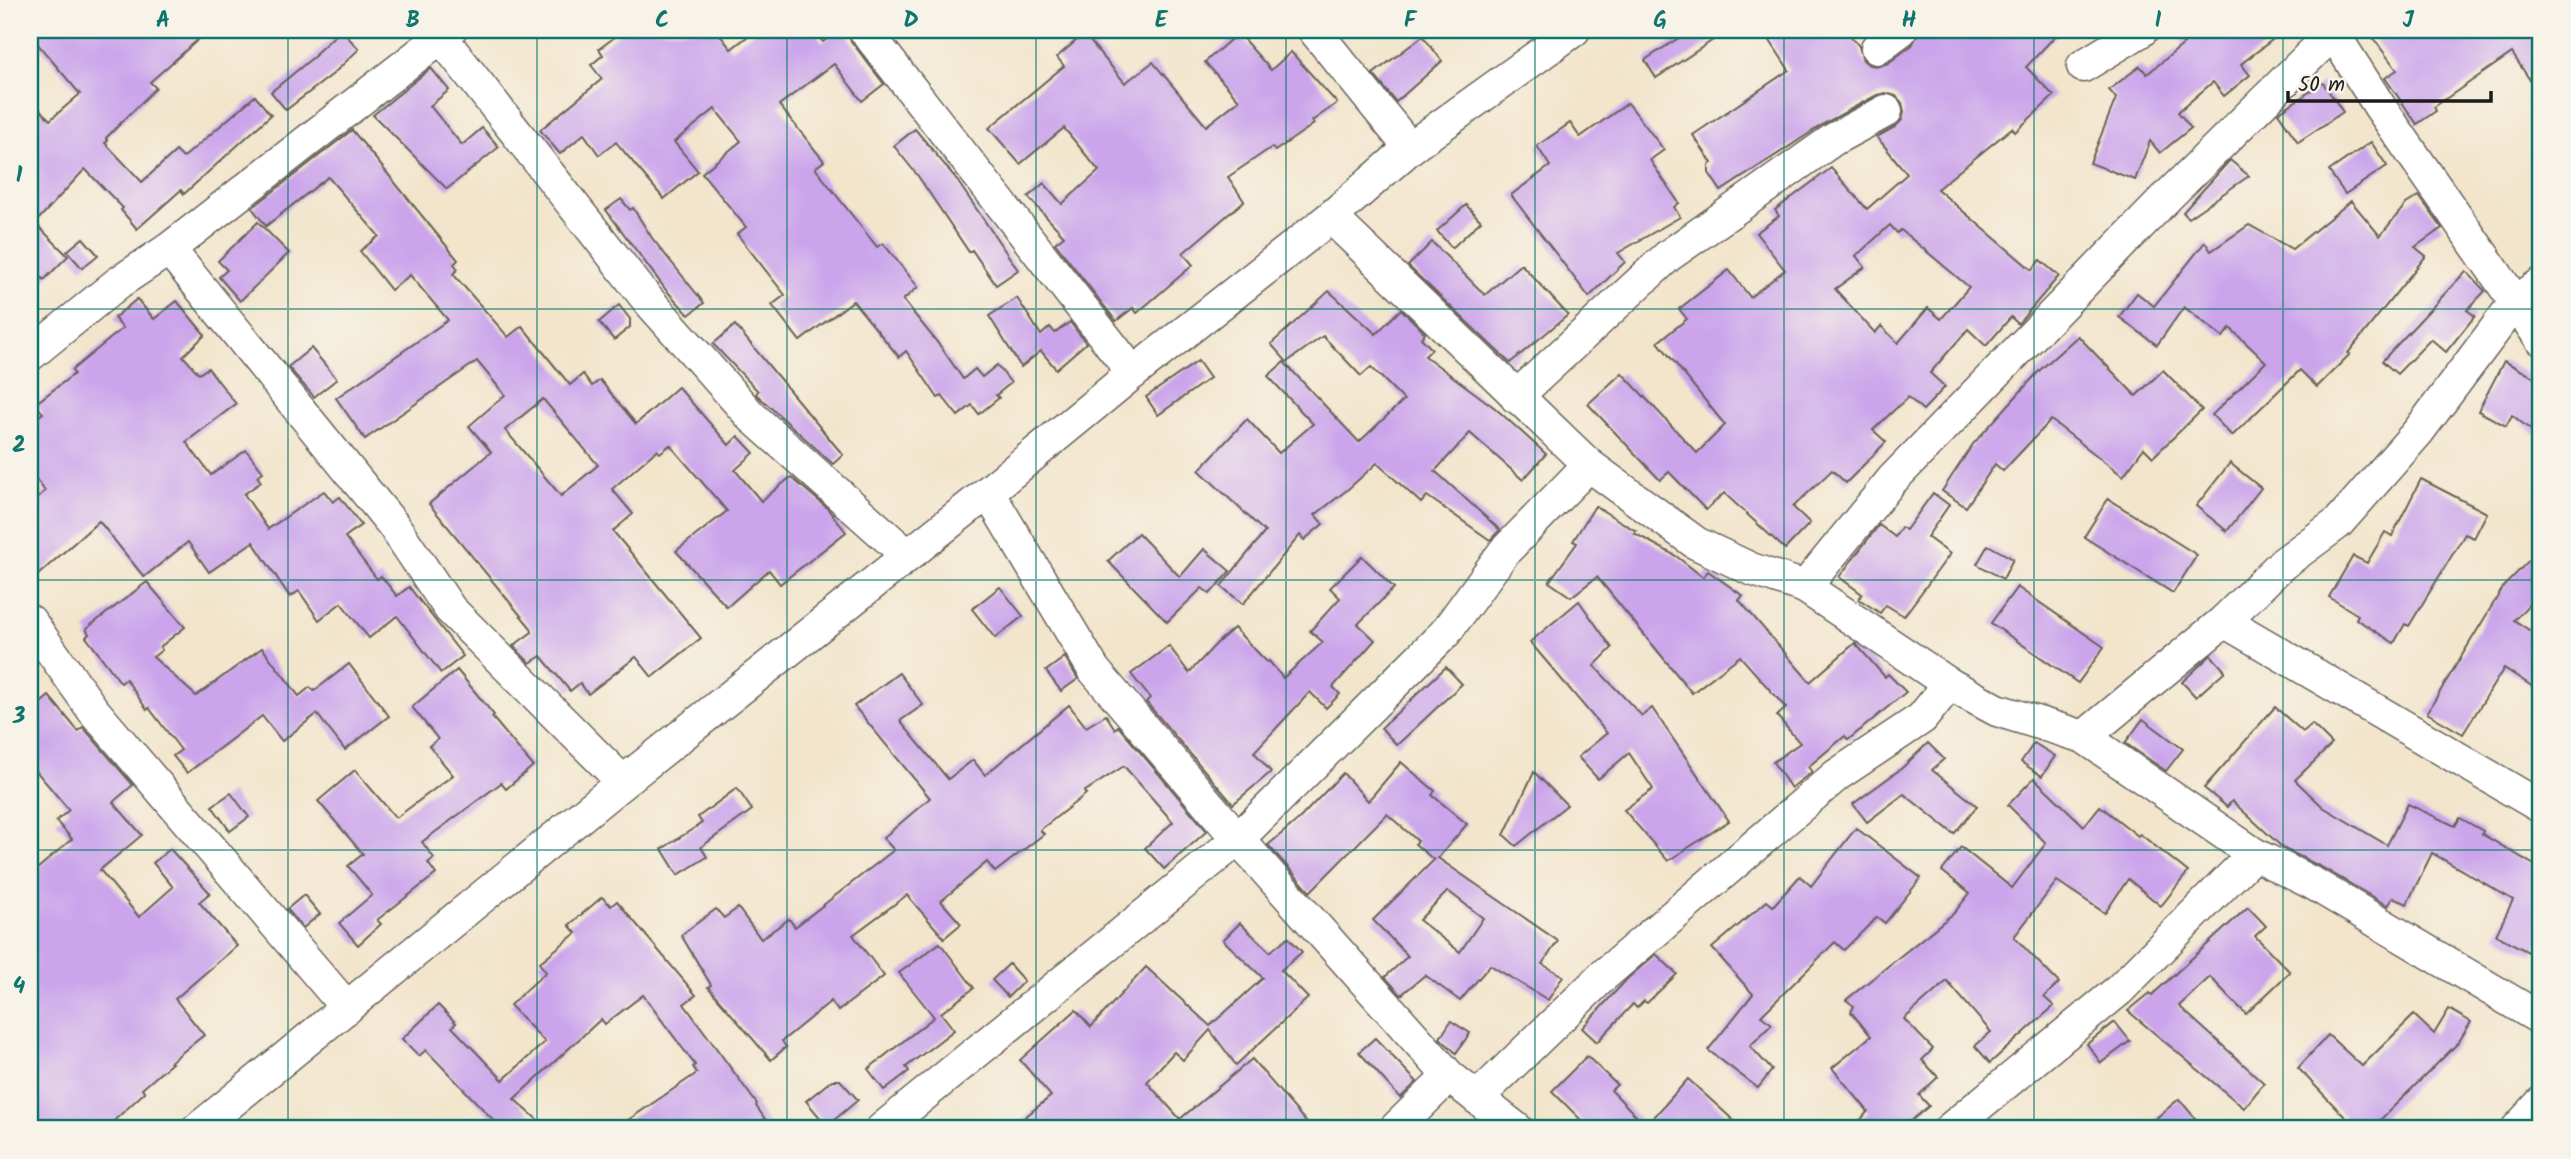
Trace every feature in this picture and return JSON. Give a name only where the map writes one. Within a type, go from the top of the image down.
[{"type":"street","points":[[864,30],[1133,373]]},
{"type":"street","points":[[1314,30],[1410,148]]},
{"type":"street","points":[[198,1129],[623,782],[1331,217],[1410,148],[1574,30]]},
{"type":"street","points":[[2083,66],[2141,30]]},
{"type":"street","points":[[1805,587],[1892,480],[2167,197],[2332,32],[2380,107],[2541,339]]},
{"type":"street","points":[[30,355],[118,283],[169,249],[446,34],[647,299],[743,407],[907,555]]},
{"type":"street","points":[[1516,397],[1668,256],[1834,139],[1886,111]]},
{"type":"street","points":[[1331,217],[1589,465],[1696,543],[1751,569],[1805,587],[1949,684],[1997,710],[2084,737],[2254,854],[2314,884],[2541,1019]]},
{"type":"street","points":[[169,249],[394,526],[450,609],[623,782]]},
{"type":"street","points":[[2084,737],[2224,621],[2281,565],[2338,523],[2418,432],[2515,303],[2541,284]]},
{"type":"street","points":[[881,1129],[1238,839],[1445,634],[1504,552],[1589,465]]},
{"type":"street","points":[[988,492],[1094,670],[1238,839],[1449,1076],[1517,1129]]},
{"type":"street","points":[[30,621],[93,710],[347,1008]]},
{"type":"street","points":[[2224,621],[2536,792]]},
{"type":"street","points":[[1477,1098],[1603,976],[1838,775],[1922,718],[1949,684]]},
{"type":"street","points":[[1950,1129],[2119,990],[2254,854]]},
{"type":"street","points":[[1395,1129],[1449,1076]]},
{"type":"street","points":[[2517,1129],[2541,1103]]},
{"type":"building","points":[[30,30],[209,30],[150,82],[156,88],[106,138],[108,141],[105,143],[142,182],[176,151],[183,158],[255,96],[271,115],[184,194],[181,190],[137,229],[121,210],[123,208],[85,169],[35,223],[68,256],[44,280],[30,266],[30,99],[50,120],[80,94],[30,35]]},
{"type":"building","points":[[341,30],[359,49],[333,74],[286,110],[271,92],[316,55]]},
{"type":"building","points":[[624,30],[716,30],[731,49],[756,30],[813,30],[823,42],[839,30],[847,30],[851,41],[884,84],[862,101],[834,64],[779,105],[824,161],[815,168],[877,247],[883,243],[918,287],[903,300],[963,379],[975,369],[982,377],[997,365],[1011,383],[996,395],[999,398],[979,414],[972,405],[958,416],[942,396],[938,398],[906,351],[899,357],[853,301],[800,341],[772,305],[785,295],[737,234],[746,227],[702,173],[741,141],[715,109],[674,142],[698,171],[664,199],[616,142],[599,155],[584,134],[560,154],[540,130],[602,79],[591,65],[603,55],[599,49]]},
{"type":"building","points":[[1691,30],[1728,30],[1656,78],[1645,60]]},
{"type":"building","points":[[1763,30],[1846,30],[1859,46],[1863,60],[1869,65],[1879,66],[1888,63],[1912,45],[1920,30],[2061,30],[2026,67],[2054,96],[2015,132],[2012,128],[1937,189],[2032,270],[2040,260],[2059,276],[2018,324],[2011,317],[1986,346],[1968,329],[1930,373],[1945,387],[1923,410],[1908,397],[1873,430],[1886,442],[1846,483],[1832,470],[1793,507],[1810,523],[1785,549],[1724,493],[1706,510],[1669,472],[1660,480],[1588,404],[1622,373],[1697,453],[1725,425],[1658,342],[1687,319],[1679,309],[1729,270],[1750,297],[1785,270],[1756,233],[1779,216],[1775,210],[1831,168],[1867,209],[1907,174],[1877,137],[1895,127],[1902,120],[1904,112],[1902,103],[1896,96],[1886,93],[1877,95],[1825,123],[1721,191],[1709,173],[1709,165],[1712,163],[1693,135],[1789,70]],"holes":[[[1890,225],[1897,233],[1901,230],[1969,287],[1941,319],[1928,308],[1898,343],[1881,326],[1875,333],[1835,289],[1865,267],[1856,256]]]},
{"type":"building","points":[[2193,30],[2285,30],[2241,64],[2250,75],[2224,96],[2213,82],[2178,112],[2191,128],[2160,153],[2150,141],[2135,180],[2090,163],[2116,98],[2109,90],[2140,66],[2147,74],[2184,44],[2180,40]]},
{"type":"building","points":[[2367,30],[2541,30],[2537,36],[2541,43],[2541,97],[2512,53],[2434,107],[2436,111],[2417,124],[2385,78],[2397,70]]},
{"type":"building","points":[[1238,33],[1271,70],[1291,52],[1337,103],[1312,121],[1314,124],[1275,151],[1272,147],[1228,177],[1244,201],[1183,253],[1193,265],[1137,313],[1133,308],[1116,321],[1055,243],[1064,236],[1028,197],[1044,183],[1062,204],[1099,171],[1064,128],[1020,164],[989,128],[1064,66],[1057,57],[1084,34],[1125,83],[1153,62],[1206,126],[1239,100],[1205,62]]},
{"type":"building","points":[[1423,36],[1442,61],[1396,102],[1373,74]]},
{"type":"building","points":[[431,68],[449,90],[430,106],[462,145],[482,128],[499,147],[447,189],[373,115]]},
{"type":"building","points":[[2323,83],[2343,112],[2298,142],[2278,113]]},
{"type":"building","points":[[1628,103],[1664,150],[1650,160],[1679,203],[1674,207],[1680,217],[1618,253],[1625,262],[1589,297],[1511,195],[1550,166],[1537,146],[1570,123],[1580,137]]},
{"type":"building","points":[[915,129],[954,176],[1018,270],[996,285],[972,250],[969,252],[918,176],[894,146]]},
{"type":"building","points":[[352,130],[458,260],[454,264],[458,269],[453,274],[508,337],[522,326],[570,385],[583,374],[592,386],[600,380],[636,424],[678,387],[729,445],[738,436],[754,453],[735,470],[761,501],[791,477],[827,508],[846,532],[780,584],[769,570],[727,607],[676,551],[727,511],[670,445],[660,453],[657,450],[612,489],[633,514],[613,531],[701,638],[652,677],[636,657],[588,694],[580,683],[570,691],[541,656],[530,663],[513,646],[532,632],[531,628],[429,504],[491,452],[469,426],[505,395],[477,361],[365,439],[336,398],[448,320],[410,275],[391,290],[360,251],[379,236],[328,177],[266,226],[252,208]],"holes":[[[543,399],[598,465],[561,496],[505,430]]]},
{"type":"building","points":[[2371,142],[2387,166],[2345,194],[2329,171]]},
{"type":"building","points":[[2230,160],[2249,176],[2188,218],[2183,212]]},
{"type":"building","points":[[2419,196],[2442,228],[2415,247],[2426,256],[2348,353],[2350,354],[2317,387],[2300,370],[2232,436],[2212,415],[2266,362],[2230,328],[2223,337],[2184,307],[2157,345],[2119,317],[2137,293],[2154,306],[2205,242],[2211,251],[2249,225],[2292,249],[2351,201],[2380,236],[2406,204]]},
{"type":"building","points":[[621,199],[630,210],[633,208],[652,238],[704,303],[689,315],[666,290],[606,210]]},
{"type":"building","points":[[1466,205],[1481,221],[1452,248],[1437,231]]},
{"type":"building","points":[[258,222],[289,253],[240,301],[219,277],[227,270],[218,261]]},
{"type":"building","points":[[83,238],[98,255],[82,268],[67,251]]},
{"type":"building","points":[[1432,242],[1485,295],[1521,264],[1568,315],[1510,363],[1408,266]]},
{"type":"building","points":[[2466,271],[2485,291],[2467,310],[2475,316],[2446,352],[2431,339],[2397,374],[2382,361]]},
{"type":"building","points":[[1329,291],[1376,334],[1401,309],[1425,333],[1421,338],[1432,349],[1425,356],[1495,408],[1546,454],[1523,480],[1470,433],[1435,471],[1500,530],[1490,540],[1427,496],[1421,503],[1377,463],[1315,515],[1323,524],[1304,540],[1300,535],[1243,604],[1221,586],[1265,532],[1199,470],[1247,419],[1279,453],[1313,424],[1268,376],[1284,362],[1359,442],[1404,400],[1371,367],[1361,376],[1323,336],[1287,362],[1271,344]]},
{"type":"building","points":[[1017,298],[1041,335],[1050,327],[1055,333],[1070,322],[1086,343],[1056,369],[1041,351],[1021,367],[989,316]]},
{"type":"building","points":[[137,299],[154,319],[177,301],[205,335],[183,356],[199,374],[208,368],[236,404],[186,442],[211,475],[246,450],[263,472],[257,476],[261,482],[244,494],[268,529],[324,491],[333,502],[340,497],[361,525],[345,537],[377,579],[381,576],[397,596],[409,587],[463,656],[441,673],[397,616],[369,638],[341,603],[319,620],[299,591],[290,597],[253,542],[209,572],[188,542],[144,577],[99,521],[30,582],[30,505],[45,491],[30,471],[30,423],[43,413],[35,404],[74,374],[72,370],[123,328],[114,318]]},
{"type":"building","points":[[619,305],[630,319],[630,327],[614,340],[599,322]]},
{"type":"building","points":[[735,325],[843,455],[833,464],[756,394],[758,391],[713,344]]},
{"type":"building","points":[[2078,336],[2136,396],[2163,370],[2202,410],[2153,457],[2144,448],[2123,476],[2051,420],[2003,471],[1995,464],[1966,507],[1942,491],[1973,444],[2040,370]]},
{"type":"building","points":[[311,348],[337,379],[314,397],[288,367]]},
{"type":"building","points":[[1198,361],[1210,378],[1158,415],[1146,397]]},
{"type":"building","points":[[2504,361],[2541,381],[2541,438],[2512,415],[2506,426],[2478,411]]},
{"type":"building","points":[[2230,463],[2261,488],[2227,531],[2196,506]]},
{"type":"building","points":[[2421,479],[2487,513],[2474,538],[2465,534],[2409,626],[2405,624],[2394,643],[2356,619],[2358,615],[2329,597],[2353,556],[2367,563],[2385,532],[2392,536]]},
{"type":"building","points":[[1933,493],[1949,505],[1927,537],[1950,554],[1904,616],[1886,605],[1880,613],[1859,599],[1862,594],[1839,577],[1879,525],[1895,537],[1901,527],[1906,530]]},
{"type":"building","points":[[2108,499],[2197,555],[2173,593],[2084,537]]},
{"type":"building","points":[[1595,506],[1636,531],[1634,533],[1676,556],[1703,577],[1708,571],[1743,596],[1739,600],[1810,682],[1855,643],[1885,677],[1888,674],[1906,692],[1848,740],[1845,736],[1808,767],[1812,772],[1791,788],[1773,762],[1800,743],[1777,716],[1786,708],[1740,656],[1692,693],[1597,577],[1571,597],[1549,582],[1577,543],[1573,541]]},
{"type":"building","points":[[1138,533],[1180,577],[1204,549],[1230,571],[1210,594],[1202,588],[1167,622],[1108,561]]},
{"type":"building","points":[[1988,545],[2013,559],[2003,579],[1977,564]]},
{"type":"building","points":[[2541,548],[2541,592],[2514,620],[2541,638],[2541,692],[2504,668],[2463,734],[2427,713],[2504,586]]},
{"type":"building","points":[[1362,556],[1394,588],[1358,624],[1375,640],[1333,687],[1340,694],[1326,708],[1310,692],[1254,752],[1271,772],[1233,804],[1146,702],[1150,698],[1131,674],[1169,646],[1189,673],[1234,628],[1283,678],[1323,642],[1310,631],[1340,598],[1330,588]]},
{"type":"building","points":[[147,582],[185,627],[160,647],[162,650],[153,657],[196,696],[262,648],[299,696],[310,687],[314,691],[349,664],[389,716],[345,750],[317,714],[282,741],[262,716],[187,773],[173,756],[181,750],[149,708],[147,710],[126,679],[121,683],[86,637],[89,634],[86,629]]},
{"type":"building","points":[[1000,587],[1023,616],[995,638],[972,609]]},
{"type":"building","points":[[2017,587],[2104,647],[2078,683],[1991,623]]},
{"type":"building","points":[[1579,601],[1612,648],[1594,666],[1642,716],[1652,708],[1729,821],[1668,861],[1624,810],[1653,789],[1629,753],[1598,779],[1578,757],[1607,733],[1530,642]]},
{"type":"building","points":[[2211,655],[2225,671],[2196,697],[2182,682]]},
{"type":"building","points":[[1065,657],[1078,679],[1061,691],[1046,671]]},
{"type":"building","points":[[1446,667],[1462,684],[1397,745],[1381,728]]},
{"type":"building","points":[[457,670],[533,766],[506,789],[501,783],[422,842],[434,858],[428,863],[436,874],[377,920],[381,924],[358,945],[339,923],[372,895],[348,866],[363,854],[318,801],[355,770],[396,818],[453,775],[429,746],[438,739],[412,707]]},
{"type":"building","points":[[899,673],[923,705],[900,721],[948,779],[973,760],[985,775],[1069,705],[1086,727],[1106,715],[1115,729],[1118,726],[1207,831],[1164,869],[1145,848],[1173,822],[1124,766],[1084,792],[1086,794],[1040,830],[1044,834],[995,872],[987,862],[941,901],[961,924],[944,938],[907,895],[853,935],[884,976],[838,1011],[831,1001],[782,1041],[786,1047],[771,1060],[708,987],[711,985],[681,935],[716,909],[724,918],[738,908],[761,939],[789,919],[795,927],[894,850],[883,838],[930,798],[854,706]]},
{"type":"building","points":[[49,696],[78,731],[83,727],[133,785],[113,802],[142,835],[100,870],[139,917],[173,887],[153,863],[170,849],[210,893],[199,902],[237,946],[175,999],[204,1035],[170,1062],[172,1063],[142,1089],[145,1092],[105,1129],[30,1129],[30,875],[72,839],[56,821],[69,810],[30,764],[30,712]]},
{"type":"building","points":[[2275,707],[2303,732],[2312,724],[2332,744],[2295,780],[2323,807],[2387,845],[2408,804],[2455,826],[2460,818],[2541,869],[2541,936],[2532,954],[2496,935],[2513,900],[2432,853],[2407,904],[2393,897],[2388,906],[2283,848],[2232,801],[2227,807],[2204,788]]},
{"type":"building","points":[[2143,719],[2183,749],[2166,771],[2125,743]]},
{"type":"building","points":[[1928,743],[1944,759],[1932,770],[1977,806],[1954,834],[1904,794],[1867,822],[1853,804],[1902,768]]},
{"type":"building","points":[[2034,743],[2055,756],[2042,776],[2021,762]]},
{"type":"building","points":[[1401,762],[1435,791],[1432,795],[1467,824],[1438,858],[1558,941],[1542,964],[1563,976],[1548,1000],[1490,965],[1460,1001],[1425,975],[1401,995],[1385,977],[1408,956],[1373,920],[1434,860],[1415,844],[1418,841],[1387,814],[1310,892],[1268,845],[1299,819],[1343,773],[1368,801]],"holes":[[[1448,891],[1483,918],[1460,952],[1419,920]]]},
{"type":"building","points":[[1534,772],[1567,805],[1516,846],[1504,835]]},
{"type":"building","points":[[2034,778],[2084,826],[2100,806],[2188,872],[2161,906],[2128,879],[2105,913],[2057,881],[2014,937],[2059,983],[2044,997],[2054,1006],[1990,1063],[1975,1046],[1991,1032],[1947,981],[1904,1019],[1933,1049],[1922,1060],[1938,1077],[1919,1095],[1929,1106],[1901,1129],[1853,1129],[1868,1111],[1832,1068],[1871,1036],[1851,1012],[1854,1006],[1846,1000],[1954,913],[1970,893],[1942,871],[1961,847],[2012,888],[2046,843],[2008,805]]},
{"type":"building","points":[[737,788],[752,810],[701,847],[707,857],[678,875],[662,849],[702,823],[698,817]]},
{"type":"building","points":[[231,793],[249,817],[230,831],[212,806]]},
{"type":"building","points":[[1856,828],[1921,878],[1885,923],[1877,917],[1844,950],[1835,942],[1761,1016],[1772,1024],[1750,1046],[1772,1070],[1758,1088],[1708,1050],[1753,994],[1712,948],[1767,901],[1773,906],[1800,876],[1811,886]]},
{"type":"building","points":[[304,895],[320,914],[303,928],[287,909]]},
{"type":"building","points":[[602,897],[611,906],[617,901],[696,995],[684,1004],[757,1104],[772,1129],[615,1129],[697,1073],[693,1067],[695,1065],[643,995],[605,1024],[601,1019],[514,1099],[548,1129],[502,1129],[426,1050],[419,1056],[402,1039],[438,1005],[456,1023],[452,1027],[503,1080],[545,1042],[510,1005],[546,972],[539,963],[576,933],[569,925]]},
{"type":"building","points":[[2248,907],[2266,926],[2255,936],[2290,972],[2246,1014],[2210,977],[2179,1006],[2264,1083],[2244,1108],[2128,1011],[2150,993],[2152,995]]},
{"type":"building","points":[[1240,923],[1270,952],[1288,937],[1302,952],[1281,970],[1308,998],[1236,1065],[1210,1030],[1183,1060],[1174,1052],[1147,1082],[1180,1119],[1252,1059],[1312,1129],[1010,1129],[1051,1096],[1020,1060],[1076,1010],[1091,1027],[1146,967],[1210,1026],[1263,978],[1223,940]]},
{"type":"building","points":[[940,943],[974,988],[941,1013],[954,1030],[906,1067],[909,1071],[884,1090],[868,1069],[934,1017],[899,973]]},
{"type":"building","points":[[1656,954],[1677,974],[1647,1003],[1644,1001],[1637,1008],[1633,1004],[1597,1042],[1582,1028],[1628,978]]},
{"type":"building","points":[[1009,964],[1024,981],[1008,997],[992,980]]},
{"type":"building","points":[[2449,1009],[2471,1022],[2458,1043],[2371,1129],[2330,1129],[2345,1117],[2298,1068],[2328,1035],[2362,1066],[2414,1015],[2434,1034]]},
{"type":"building","points":[[1451,1021],[1470,1033],[1456,1053],[1440,1038]]},
{"type":"building","points":[[2115,1022],[2130,1041],[2101,1063],[2087,1044]]},
{"type":"building","points":[[1375,1038],[1417,1082],[1400,1098],[1359,1052]]},
{"type":"building","points":[[1587,1056],[1617,1085],[1611,1090],[1646,1126],[1688,1079],[1743,1129],[1590,1129],[1552,1091]]},
{"type":"building","points":[[832,1080],[840,1080],[858,1100],[827,1126],[806,1101]]},
{"type":"building","points":[[2179,1099],[2204,1129],[2143,1129]]}]
